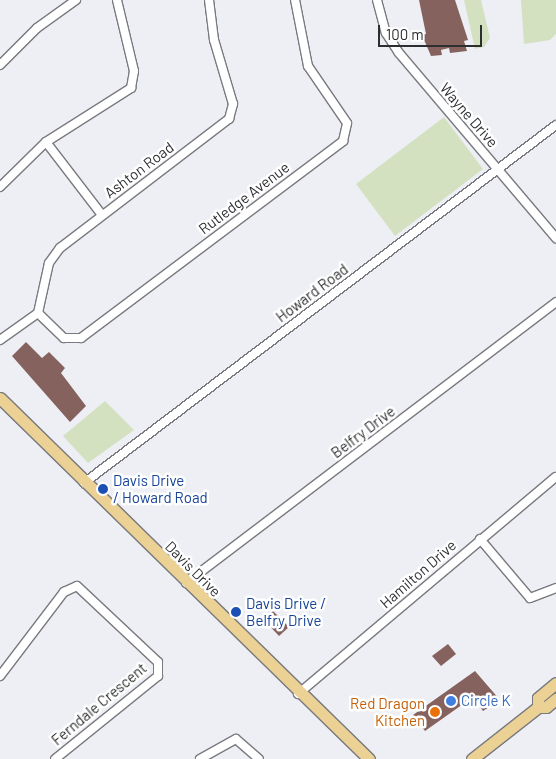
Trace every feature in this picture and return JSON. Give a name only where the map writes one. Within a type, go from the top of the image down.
[{"type":"main road","name":"Davis Drive","points":[[0,398],[298,694],[369,759]]},
{"type":"main road","points":[[538,707],[538,698],[556,683]]},
{"type":"main road","points":[[472,759],[538,707],[546,707],[556,699]]},
{"type":"street","points":[[0,65],[37,28],[76,0]]},
{"type":"street","points":[[0,187],[46,142],[132,88],[134,72],[117,0]]},
{"type":"street","name":"Ashton Road","points":[[38,313],[49,263],[60,248],[224,124],[233,111],[214,40],[209,0]]},
{"type":"street","name":"Rutledge Avenue","points":[[38,313],[64,338],[81,338],[343,140],[347,123],[308,66],[295,0]]},
{"type":"street","name":"Wayne Drive","points":[[377,0],[386,33],[399,53],[556,238]]},
{"type":"street","name":"Howard Road","points":[[84,483],[556,125]]},
{"type":"street","points":[[46,142],[102,215]]},
{"type":"street","name":"Belfry Drive","points":[[186,583],[556,302]]},
{"type":"street","points":[[0,340],[38,313]]},
{"type":"street","name":"Hamilton Drive","points":[[298,694],[556,477]]},
{"type":"street","points":[[480,539],[530,598],[556,588]]},
{"type":"street","name":"Ferndale Crescent","points":[[0,676],[64,592],[77,586],[158,662],[158,676],[55,759]]},
{"type":"street","points":[[200,759],[236,739],[258,759]]},
{"type":"green space","points":[[464,0],[481,0],[490,38],[484,47],[475,49]]},
{"type":"green space","points":[[521,0],[556,0],[556,34],[550,40],[524,44]]},
{"type":"green space","points":[[444,117],[483,169],[395,236],[356,184]]},
{"type":"green space","points":[[105,401],[134,430],[88,463],[63,436]]},
{"type":"building","points":[[419,0],[455,0],[468,40],[464,41],[467,51],[450,53],[449,48],[441,50],[442,55],[431,56],[422,35],[426,34]]},
{"type":"building","points":[[26,342],[42,358],[49,352],[65,368],[61,373],[86,406],[70,422],[12,356]]},
{"type":"building","points":[[273,611],[289,627],[279,636],[264,620]]},
{"type":"building","points":[[448,644],[456,654],[441,666],[432,656]]},
{"type":"building","points":[[475,671],[500,700],[483,711],[473,697],[425,731],[413,715]]},
{"type":"place","name":"Davis Drive / Howard Road","points":[[103,489]]},
{"type":"place","name":"Davis Drive / Belfry Drive","points":[[236,612]]},
{"type":"place","name":"Circle K","points":[[451,701]]},
{"type":"place","name":"Red Dragon Kitchen","points":[[435,712]]}]
